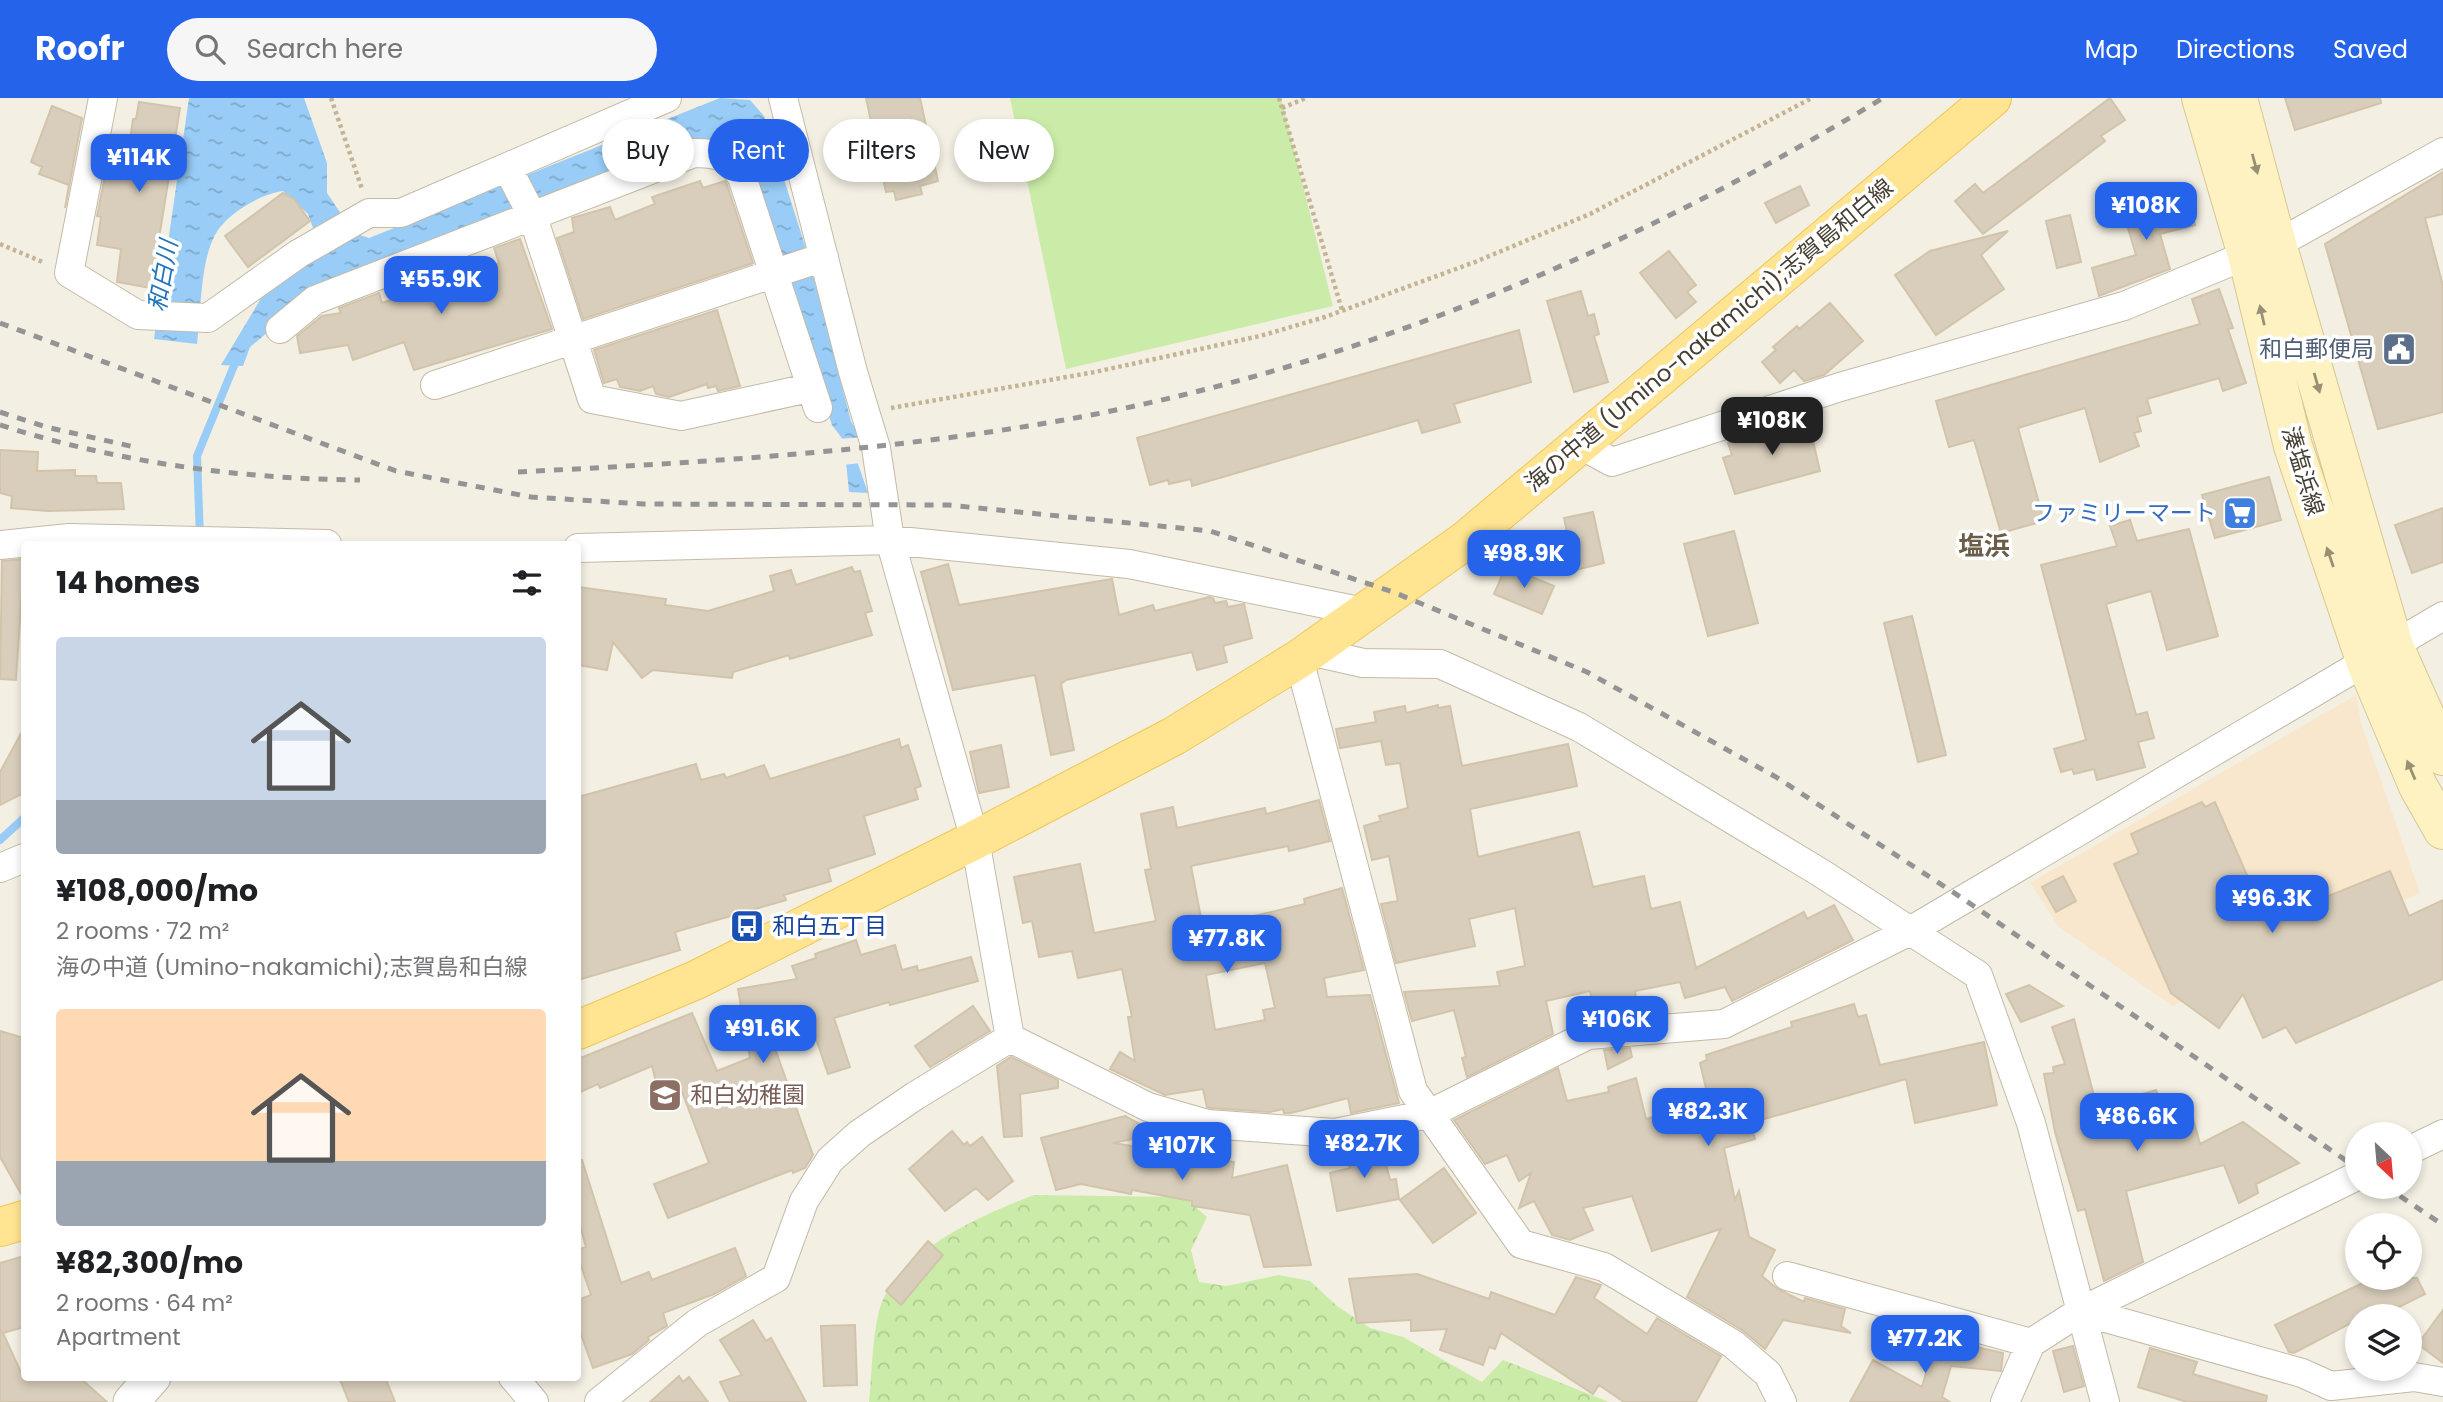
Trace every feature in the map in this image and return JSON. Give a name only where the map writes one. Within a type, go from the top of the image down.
[{"type":"main road","name":"海の中道 (Umino-nakamichi);志賀島和白線","points":[[581,1029],[696,980],[975,840],[1174,736],[1305,655],[1466,540],[1992,98]]},
{"type":"main road","name":"湊塩浜線","points":[[2201,98],[2262,249]]},
{"type":"main road","name":"湊塩浜線","points":[[2238,98],[2293,446],[2380,655],[2418,786],[2443,830]]},
{"type":"main road","name":"湊塩浜線","points":[[2380,655],[2443,755]]},
{"type":"main road","points":[[0,1227],[21,1221]]},
{"type":"street","points":[[103,98],[69,273],[138,315],[208,318],[298,254],[369,213],[401,213],[509,169],[667,98]]},
{"type":"street","points":[[783,98],[876,448],[890,540],[975,840],[1010,1038]]},
{"type":"street","points":[[1579,444],[1612,462],[1840,387],[2124,306],[2262,249],[2443,152]]},
{"type":"street","points":[[279,329],[315,300],[533,217],[694,153],[719,153],[733,163],[742,177],[814,398],[681,416],[592,399],[533,217],[509,169]]},
{"type":"street","points":[[435,385],[824,257]]},
{"type":"street","points":[[39,541],[69,538],[158,541]]},
{"type":"street","points":[[581,548],[890,540],[1129,564],[1364,612]]},
{"type":"street","points":[[0,545],[21,543]]},
{"type":"street","points":[[1010,1038],[1148,1107],[1207,1124],[1335,1133],[1429,1114],[1588,1035],[1724,1024],[1910,931],[2443,616]]},
{"type":"street","points":[[1782,1402],[1768,1374],[1721,1337],[1604,1267],[1521,1244],[1413,1091],[1305,655],[1363,663],[1440,664],[1579,727],[1821,873],[1978,975],[2031,1123],[2105,1402]]},
{"type":"street","points":[[0,868],[21,859]]},
{"type":"street","points":[[599,1402],[697,1323],[776,1278],[804,1200],[830,1160],[893,1111],[1010,1038]]},
{"type":"street","points":[[2422,1144],[2443,1134]]},
{"type":"street","points":[[2005,1402],[2031,1343],[2081,1311],[2345,1182]]},
{"type":"street","points":[[1787,1276],[2031,1343]]},
{"type":"street","points":[[2081,1311],[2302,1373],[2331,1386],[2414,1377],[2443,1382]]},
{"type":"street","points":[[131,1402],[149,1381]]},
{"type":"street","points":[[516,1381],[534,1402]]},
{"type":"path","points":[[331,98],[369,213]]},
{"type":"path","points":[[1279,98],[1342,310]]},
{"type":"path","points":[[1282,108],[1306,98]]},
{"type":"path","points":[[865,413],[1095,372],[1259,337],[1342,310],[1475,262],[1590,214],[1812,98]]},
{"type":"path","points":[[0,244],[69,273]]},
{"type":"shaded area","points":[[2356,695],[2361,723],[2420,893],[2173,1006],[2059,927],[2030,883]]},
{"type":"green space","points":[[1010,98],[1281,98],[1333,306],[1066,369],[1027,182],[1054,182],[1054,119],[1014,119]]},
{"type":"green space","points":[[1034,1195],[1184,1197],[1207,1217],[1191,1250],[1199,1282],[1226,1286],[1279,1275],[1310,1281],[1337,1306],[1370,1328],[1403,1337],[1482,1382],[1503,1360],[1609,1402],[869,1402],[879,1311],[888,1290],[903,1271],[943,1238],[990,1213]]},
{"type":"water","points":[[189,98],[304,98],[327,163],[327,193],[354,233],[369,238],[602,145],[602,182],[618,182],[307,299],[250,347],[243,366],[221,365],[263,295],[321,250],[308,214],[283,191],[264,196],[226,221],[209,248],[197,344],[154,339]]},
{"type":"water","points":[[720,98],[750,100],[764,116],[765,119],[708,119],[708,148],[694,154],[694,119],[667,119]]},
{"type":"water","points":[[735,182],[785,182],[807,252],[851,421],[860,438],[857,461],[868,493],[849,492],[844,441],[832,425],[784,280]]},
{"type":"pier","points":[[863,437],[861,463],[843,465],[838,439]]},
{"type":"building","points":[[866,98],[920,98],[925,119],[870,119]]},
{"type":"building","points":[[2110,98],[2125,120],[2101,136],[2105,141],[1983,234],[1955,201],[1975,184],[1983,193]]},
{"type":"building","points":[[2285,98],[2380,98],[2381,103],[2295,130]]},
{"type":"building","points":[[139,102],[180,108],[151,288],[117,282],[121,249],[97,245],[101,217],[97,216],[107,166],[126,170],[133,119],[136,119]]},
{"type":"building","points":[[52,106],[82,118],[65,208],[69,185],[39,174],[42,167],[31,162]]},
{"type":"building","name":"和白郵便局","points":[[2443,172],[2443,214],[2425,218],[2443,286],[2443,412],[2378,429],[2325,244]]},
{"type":"building","points":[[700,181],[703,188],[726,182],[753,263],[583,319],[557,238],[574,232],[572,218],[610,207],[615,220],[655,204],[652,197]]},
{"type":"building","points":[[884,182],[934,182],[920,186],[922,194],[896,200],[894,191],[886,192]]},
{"type":"building","points":[[1800,186],[1809,205],[1776,223],[1765,203]]},
{"type":"building","points":[[2181,192],[2183,198],[2188,197],[2195,225],[2160,234],[2170,269],[2099,296],[2092,268],[2136,255],[2122,208]]},
{"type":"building","points":[[283,193],[294,199],[310,221],[248,267],[225,236]]},
{"type":"building","points":[[2070,215],[2081,262],[2057,268],[2046,221]]},
{"type":"building","points":[[2008,231],[1981,255],[2004,289],[1936,335],[1895,275],[1930,251]]},
{"type":"building","points":[[520,239],[552,329],[414,370],[404,342],[353,360],[348,345],[300,353],[297,336],[322,316],[341,313],[339,308],[379,293],[382,303],[499,263],[494,248]]},
{"type":"building","points":[[1669,251],[1696,285],[1687,292],[1696,302],[1676,318],[1640,273]]},
{"type":"building","points":[[2219,289],[2233,328],[2228,329],[2246,383],[2223,391],[2219,378],[2147,399],[2151,413],[2137,417],[2141,431],[2134,433],[2139,446],[2100,462],[2085,408],[2018,428],[2044,521],[2001,533],[1974,440],[1949,447],[1936,401],[2200,324],[2192,299]]},
{"type":"building","points":[[1581,291],[1588,316],[1594,314],[1599,334],[1594,336],[1608,382],[1574,392],[1547,301]]},
{"type":"building","points":[[1830,303],[1863,341],[1824,375],[1804,381],[1794,370],[1780,383],[1762,362],[1776,350],[1773,347],[1797,326],[1799,329]]},
{"type":"building","points":[[717,310],[740,386],[718,391],[716,386],[708,388],[707,384],[669,397],[656,394],[653,386],[640,391],[620,387],[617,379],[604,383],[594,350]]},
{"type":"building","points":[[1519,330],[1531,382],[1454,404],[1460,422],[1422,433],[1418,420],[1192,486],[1191,479],[1169,484],[1168,480],[1150,485],[1137,438]]},
{"type":"building","points":[[1808,419],[1820,471],[1735,494],[1723,458],[1732,455],[1728,443]]},
{"type":"building","points":[[0,450],[38,452],[37,471],[75,470],[75,476],[96,476],[97,483],[121,483],[124,509],[48,511],[11,508],[12,496],[0,493]]},
{"type":"building","points":[[2269,477],[2281,520],[2215,538],[2202,495]]},
{"type":"building","points":[[2443,508],[2443,562],[2412,573],[2395,525]]},
{"type":"building","points":[[1593,512],[1604,563],[1575,570],[1564,518]]},
{"type":"building","points":[[2130,520],[2137,541],[2189,529],[2218,636],[2167,650],[2151,591],[2106,604],[2136,715],[2147,712],[2154,738],[2138,742],[2145,767],[2097,780],[2094,769],[2074,774],[2072,769],[2061,772],[2054,749],[2086,740],[2041,565],[2117,546],[2110,526]]},
{"type":"building","points":[[1734,531],[1758,623],[1708,636],[1684,544]]},
{"type":"building","points":[[21,559],[16,680],[0,679],[2,561]]},
{"type":"building","points":[[948,564],[959,605],[1112,579],[1119,615],[1153,605],[1155,611],[1209,597],[1213,598],[1215,603],[1226,601],[1228,607],[1244,604],[1252,638],[1223,646],[1227,662],[1197,670],[1192,652],[1066,680],[1061,684],[1074,750],[1051,755],[1035,675],[953,690],[921,572]]},
{"type":"building","points":[[1506,566],[1554,586],[1542,614],[1494,594]]},
{"type":"building","points":[[852,567],[854,572],[860,571],[872,611],[865,613],[872,635],[733,672],[732,678],[653,670],[642,678],[613,642],[607,670],[581,666],[581,587],[666,599],[665,605],[708,611],[774,591],[770,576],[791,570],[796,585]]},
{"type":"building","points":[[1912,616],[1946,755],[1918,762],[1884,623]]},
{"type":"building","points":[[1438,705],[1438,708],[1450,706],[1462,766],[1568,744],[1577,786],[1470,809],[1478,857],[1579,832],[1593,887],[1644,876],[1651,909],[1680,902],[1696,968],[1804,912],[1807,919],[1834,905],[1853,940],[1732,1001],[1725,987],[1685,998],[1680,982],[1635,991],[1638,1013],[1631,1015],[1596,1018],[1590,991],[1546,1001],[1553,1034],[1467,1077],[1462,1058],[1466,1057],[1454,1010],[1412,1021],[1404,992],[1500,986],[1497,972],[1525,966],[1515,908],[1469,919],[1475,946],[1396,963],[1381,904],[1398,901],[1389,856],[1372,860],[1364,826],[1381,821],[1379,816],[1408,808],[1400,763],[1386,765],[1381,741],[1340,748],[1336,729],[1376,722],[1374,712],[1405,706],[1406,713]]},
{"type":"building","points":[[21,734],[21,794],[0,805],[0,772]]},
{"type":"building","points":[[899,739],[901,748],[908,745],[921,786],[915,788],[918,799],[864,816],[875,854],[828,869],[831,881],[784,895],[786,900],[675,932],[680,950],[581,979],[581,796],[696,764],[701,780],[724,774],[726,778],[764,765],[770,779]]},
{"type":"building","points":[[1001,745],[1009,787],[979,793],[970,752]]},
{"type":"building","points":[[1319,800],[1330,841],[1289,851],[1288,846],[1191,866],[1203,928],[1305,904],[1304,899],[1342,888],[1364,970],[1324,978],[1327,997],[1370,995],[1399,1103],[1351,1113],[1348,1098],[1291,1113],[1284,1113],[1283,1109],[1270,1112],[1210,1108],[1207,1107],[1203,1089],[1165,1095],[1110,1069],[1120,1052],[1135,1061],[1128,1017],[1132,1017],[1122,969],[1078,978],[1072,951],[1039,957],[1032,921],[1023,923],[1014,877],[1080,864],[1094,933],[1156,921],[1145,870],[1151,869],[1141,814],[1173,807],[1177,828],[1265,808],[1266,814]],"holes":[[[1265,963],[1275,1008],[1263,1010],[1265,1020],[1215,1030],[1206,975]]]},
{"type":"building","points":[[2202,802],[2205,807],[2215,802],[2267,921],[2390,871],[2409,916],[2443,900],[2443,979],[2296,1043],[2286,1027],[2263,1038],[2243,994],[2219,1028],[2171,993],[2114,864],[2139,853],[2131,834]]},
{"type":"building","points":[[2063,876],[2076,901],[2056,912],[2042,887]]},
{"type":"building","points":[[856,940],[861,955],[895,945],[902,970],[917,966],[918,971],[971,957],[978,981],[834,1018],[850,1067],[828,1074],[815,1036],[773,1043],[813,1155],[805,1168],[793,1173],[792,1170],[668,1218],[654,1184],[709,1163],[679,1084],[658,1090],[652,1066],[600,1088],[598,1084],[581,1092],[581,1058],[692,1013],[717,1071],[750,1058],[738,989],[797,979],[792,966],[816,958],[815,954]]},
{"type":"building","points":[[2029,985],[2063,1006],[2021,1022],[2006,994]]},
{"type":"building","points":[[1854,1004],[1858,1017],[1866,1015],[1880,1065],[1984,1042],[1997,1105],[1915,1123],[1906,1079],[1750,1123],[1755,1139],[1724,1148],[1735,1200],[1739,1191],[1749,1237],[1775,1250],[1762,1276],[1776,1288],[1804,1302],[1805,1298],[1845,1309],[1841,1326],[1851,1333],[1783,1320],[1765,1349],[1742,1330],[1687,1297],[1721,1229],[1652,1251],[1632,1196],[1583,1208],[1593,1230],[1570,1240],[1552,1235],[1534,1201],[1519,1208],[1531,1173],[1519,1181],[1507,1155],[1485,1164],[1454,1120],[1558,1068],[1567,1101],[1609,1092],[1608,1087],[1636,1078],[1646,1119],[1709,1101],[1700,1063],[1707,1060],[1706,1055],[1792,1027],[1791,1022]]},
{"type":"building","points":[[973,1006],[990,1031],[930,1067],[915,1046]]},
{"type":"building","points":[[2074,1019],[2094,1096],[2099,1095],[2102,1106],[2156,1090],[2166,1118],[2191,1111],[2200,1144],[2243,1122],[2299,1163],[2256,1184],[2258,1193],[2239,1203],[2224,1165],[2126,1191],[2143,1262],[2104,1281],[2085,1209],[2078,1211],[2055,1132],[2044,1074],[2054,1073],[2053,1067],[2065,1064],[2052,1027]]},
{"type":"building","points":[[0,1031],[21,1037],[21,1194],[0,1157]]},
{"type":"building","points":[[1630,1048],[1632,1057],[1608,1069],[1604,1050]]},
{"type":"building","points":[[1011,1057],[1058,1080],[1058,1088],[1020,1094],[1022,1136],[1004,1137],[997,1066]]},
{"type":"building","points":[[1125,1116],[1158,1134],[1113,1143],[1234,1162],[1232,1178],[1287,1165],[1311,1265],[1264,1267],[1250,1215],[1192,1206],[1192,1201],[1132,1190],[1131,1194],[1081,1184],[1056,1190],[1041,1138]]},
{"type":"building","points":[[952,1131],[964,1145],[967,1142],[970,1146],[982,1137],[1013,1181],[988,1200],[976,1188],[945,1211],[909,1169]]},
{"type":"building","points":[[1380,1141],[1390,1180],[1396,1179],[1399,1199],[1337,1211],[1330,1173],[1350,1168],[1349,1162],[1361,1156],[1358,1145]]},
{"type":"building","points":[[581,1160],[621,1283],[649,1272],[652,1280],[735,1248],[746,1276],[714,1294],[663,1313],[667,1326],[648,1337],[649,1340],[632,1354],[593,1368],[581,1334],[581,1299],[591,1295],[581,1266],[581,1249],[586,1247],[581,1230]]},
{"type":"building","points":[[1444,1168],[1476,1213],[1433,1243],[1400,1200]]},
{"type":"building","points":[[928,1241],[943,1255],[901,1305],[886,1291]]},
{"type":"building","points":[[21,1257],[21,1328],[3,1333],[21,1373],[21,1381],[83,1381],[107,1402],[0,1402],[0,1263]]},
{"type":"building","points":[[1417,1274],[1489,1299],[1491,1292],[1555,1315],[1576,1277],[1601,1285],[1594,1298],[1647,1334],[1657,1318],[1721,1356],[1696,1402],[1624,1402],[1599,1385],[1593,1394],[1501,1333],[1495,1349],[1489,1347],[1483,1365],[1440,1350],[1447,1329],[1411,1331],[1411,1320],[1357,1323],[1349,1279]]},
{"type":"building","points":[[2422,1288],[2425,1294],[2405,1304],[2345,1304],[2345,1326],[2294,1353],[2289,1352],[2275,1325],[2348,1290]]},
{"type":"building","points":[[2443,1310],[2443,1363],[2422,1347],[2422,1339]]},
{"type":"building","points":[[753,1320],[766,1341],[771,1338],[806,1402],[730,1402],[720,1382],[742,1375],[720,1340]]},
{"type":"building","points":[[855,1325],[857,1385],[824,1386],[821,1326]]},
{"type":"building","points":[[1936,1338],[2003,1353],[2001,1371],[1951,1366],[1942,1397],[1950,1402],[1850,1402],[1873,1360],[1922,1387]]},
{"type":"building","points":[[2073,1346],[2084,1386],[2064,1392],[2053,1351]]},
{"type":"building","points":[[2150,1348],[2197,1362],[2193,1374],[2267,1396],[2266,1402],[2187,1402],[2138,1387]]},
{"type":"building","points":[[679,1376],[683,1382],[689,1377],[708,1402],[650,1402]]},
{"type":"building","points":[[341,1381],[387,1381],[395,1402],[349,1402]]},
{"type":"waterway","points":[[200,538],[197,456],[238,356]]},
{"type":"waterway","name":"和白川","points":[[0,840],[21,821]]},
{"type":"railway","points":[[518,472],[734,459],[948,438],[1091,415],[1195,392],[1299,363],[1401,330],[1501,291],[1599,249],[1696,202],[1791,152],[1883,98]]},
{"type":"railway","points":[[0,323],[396,471],[531,497],[643,504],[948,505],[1210,531],[1393,592],[1587,672],[1776,777],[1962,898],[2345,1160]]},
{"type":"railway","points":[[0,412],[46,427],[139,448]]},
{"type":"railway","points":[[0,425],[88,449],[178,466],[269,476],[360,480]]},
{"type":"railway","points":[[2404,1199],[2443,1225]]},
{"type":"place","name":"和白郵便局","points":[[2399,349]]},
{"type":"place","name":"ファミリーマート","points":[[2240,513]]},
{"type":"place","name":"和白五丁目","points":[[747,926]]},
{"type":"place","name":"和白幼稚園","points":[[665,1095]]},
{"type":"district","name":"塩浜","points":[[1984,546]]}]
